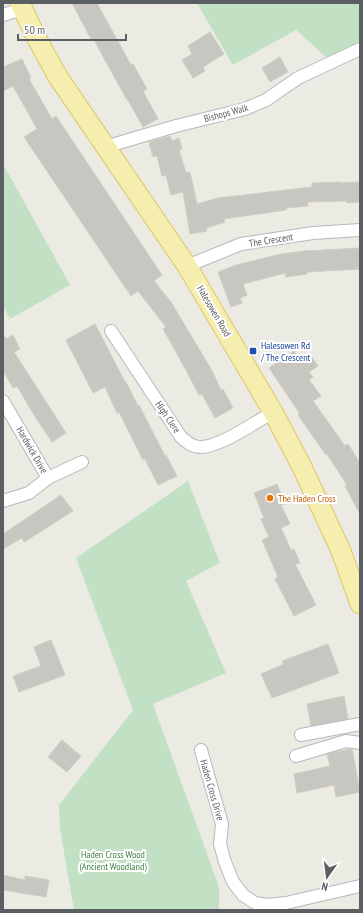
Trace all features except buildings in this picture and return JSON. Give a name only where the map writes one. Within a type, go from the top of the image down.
[{"type":"main road","name":"Halesowen Road","points":[[21,6],[58,77],[104,147],[187,266],[273,412],[302,467],[341,551],[360,604]]},
{"type":"street","points":[[3,15],[21,6]]},
{"type":"street","name":"Bishops Walk","points":[[104,147],[176,126],[245,109],[266,100],[298,78],[360,49]]},
{"type":"street","name":"The Crescent","points":[[187,266],[240,244],[313,233],[360,230]]},
{"type":"street","name":"High Clere","points":[[110,331],[181,438],[189,444],[198,447],[208,447],[220,442],[273,412]]},
{"type":"street","name":"Hardwick Drive","points":[[3,401],[48,478]]},
{"type":"street","name":"Hardwick Drive","points":[[3,501],[30,492],[48,478],[82,462]]},
{"type":"street","points":[[301,735],[360,724]]},
{"type":"street","points":[[296,756],[346,741],[360,743]]},
{"type":"street","name":"Haden Cross Drive","points":[[201,750],[222,824],[220,844],[224,862],[233,882],[243,895],[255,903],[287,906],[360,886]]},
{"type":"green space","points":[[197,3],[360,3],[360,43],[326,57],[296,30],[233,65]]},
{"type":"green space","points":[[3,164],[70,285],[10,319],[3,305]]},
{"type":"green space","name":"Haden Cross Wood (Ancient Woodland)","points":[[188,481],[220,563],[186,581],[226,673],[153,704],[219,887],[219,910],[74,910],[60,829],[59,805],[133,710],[76,558]]},
{"type":"place","name":"Halesowen Rd / The Crescent","points":[[253,351]]},
{"type":"place","name":"The Haden Cross","points":[[270,498]]}]
